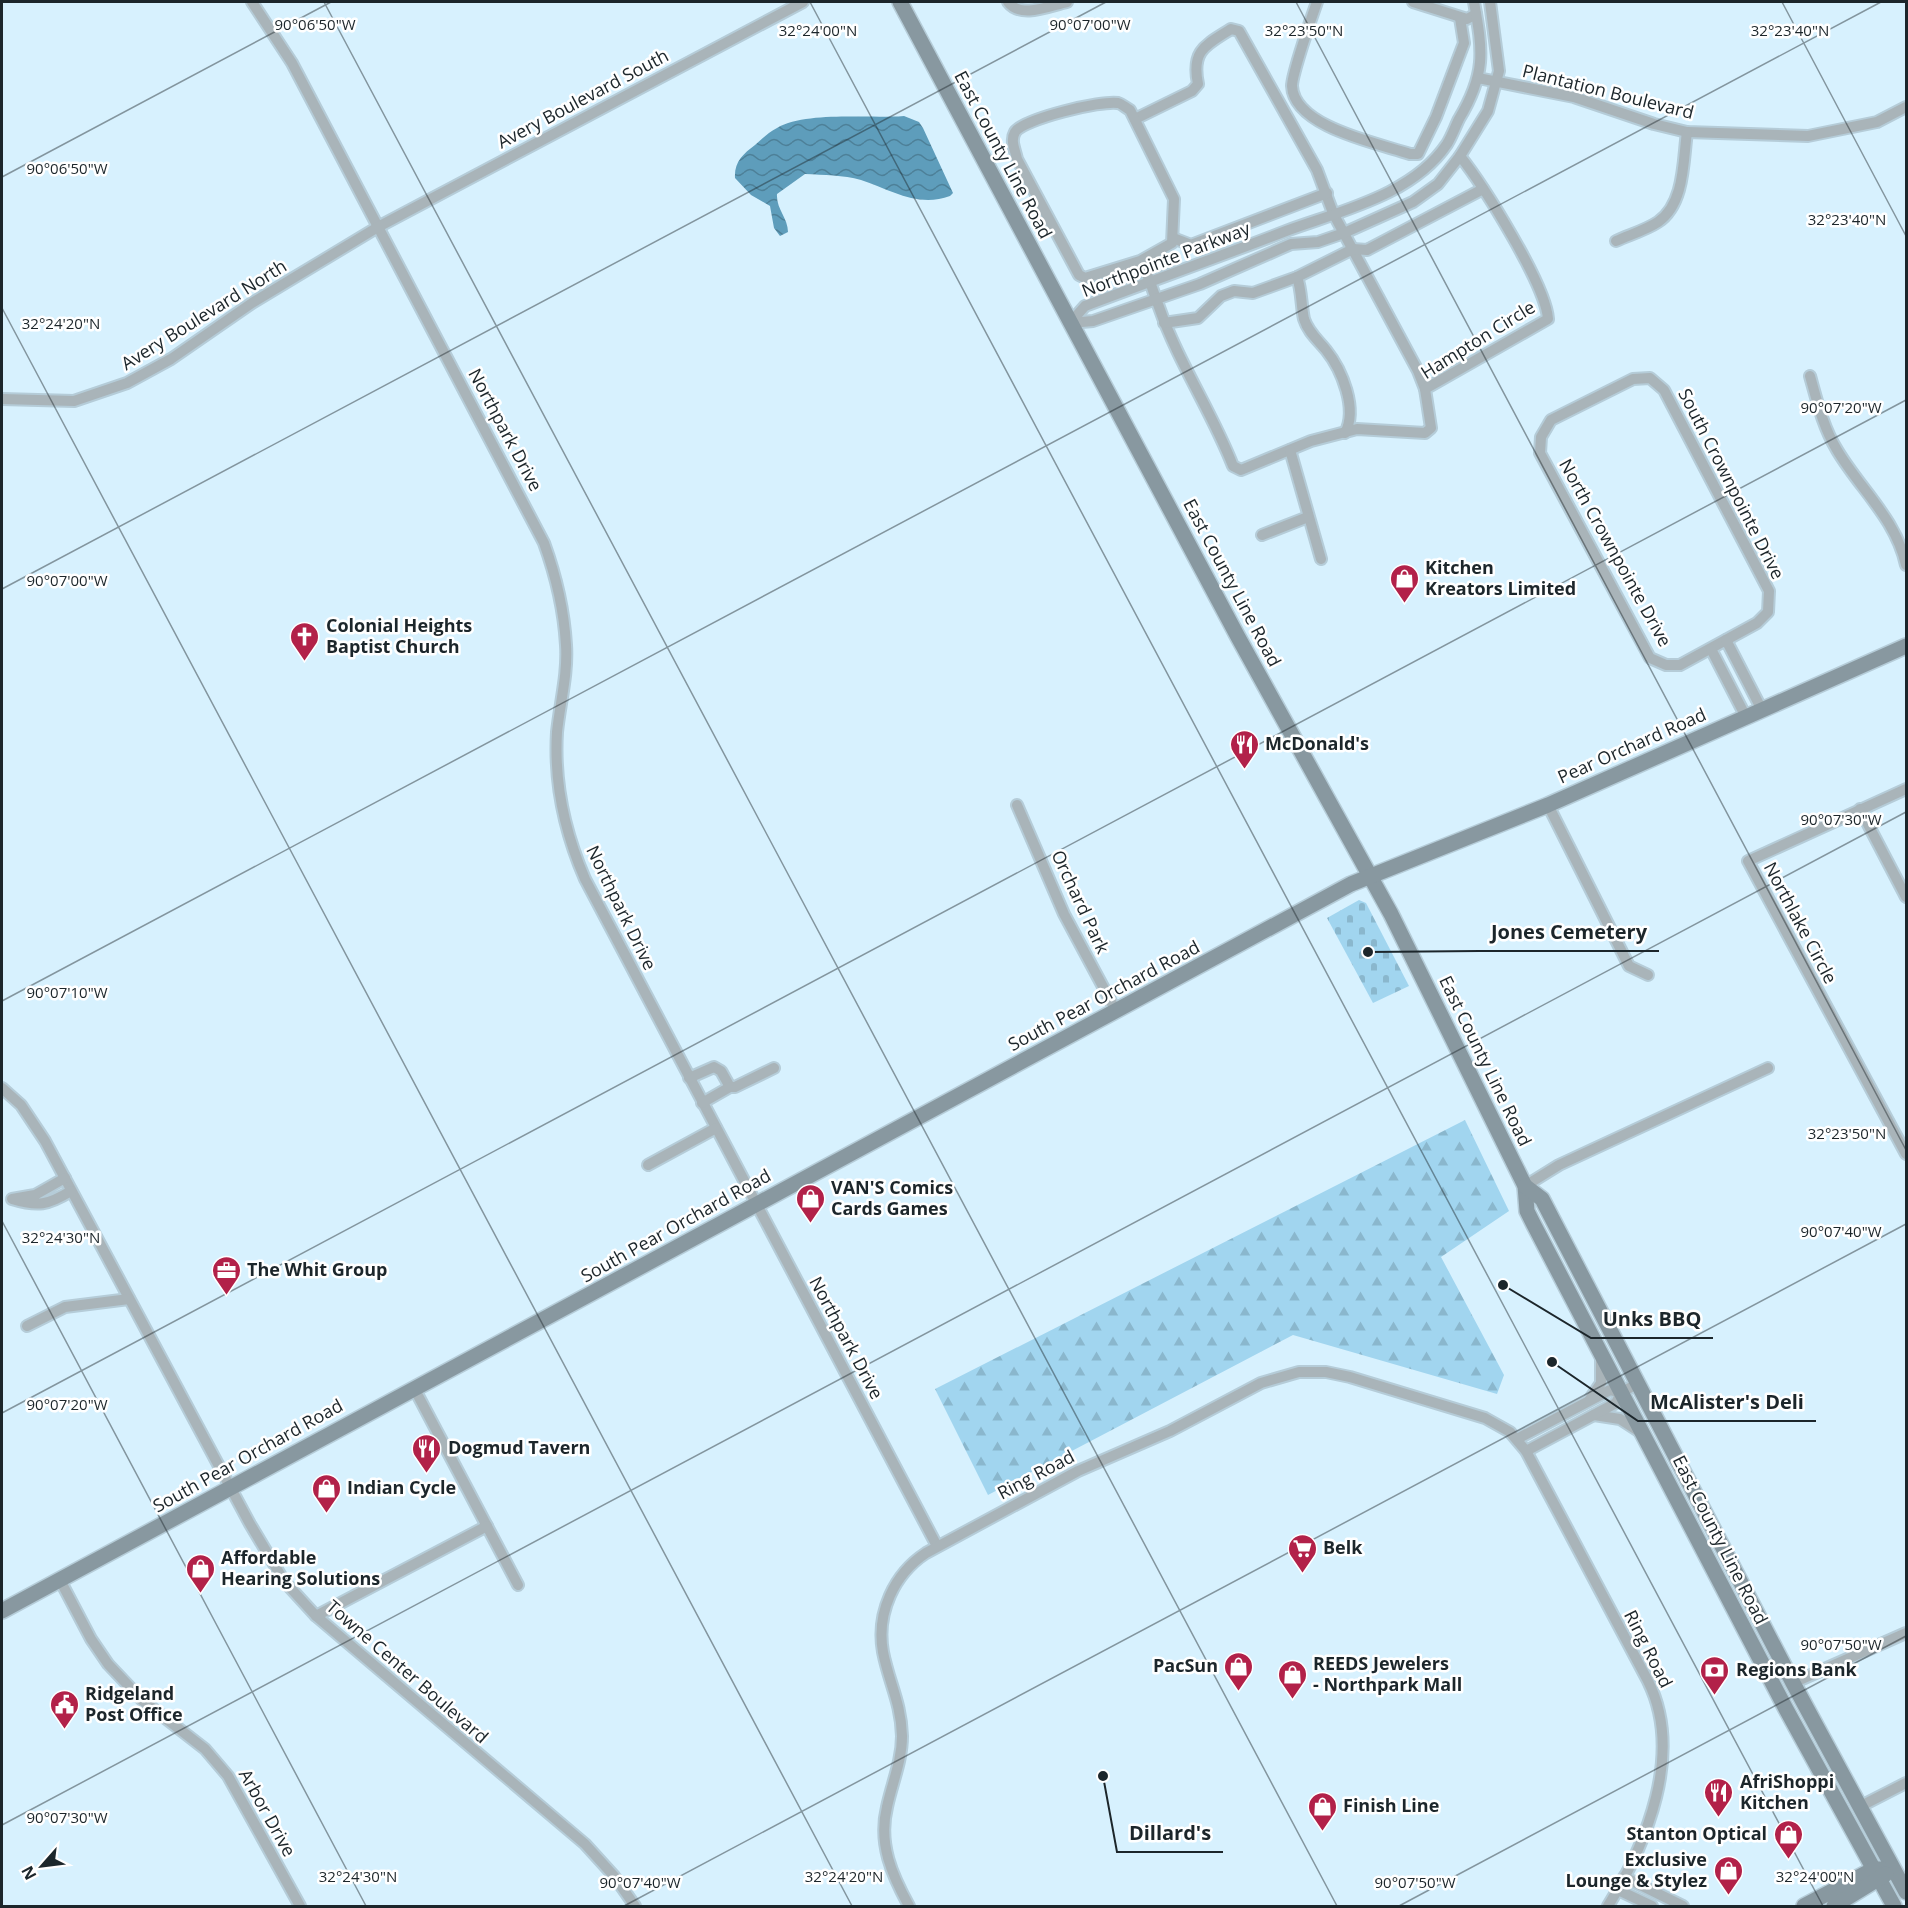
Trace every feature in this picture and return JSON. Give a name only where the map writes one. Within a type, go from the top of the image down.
[{"type":"main road","name":"East County Line Road","points":[[900,2],[1318,785],[1370,876],[1525,1186],[1527,1211],[1534,1225],[1786,1709],[1894,1906]]},
{"type":"main road","name":"Pear Orchard Road","points":[[1370,876],[1548,804],[1906,646]]},
{"type":"main road","name":"South Pear Orchard Road","points":[[2,1611],[1351,884],[1370,876]]},
{"type":"main road","name":"East County Line Road","points":[[1525,1186],[1542,1199],[1793,1683],[1906,1892]]},
{"type":"main road","points":[[1834,1906],[1848,1891],[1859,1853],[1858,1838]]},
{"type":"main road","points":[[1804,1906],[1848,1891],[1877,1873],[1894,1869]]},
{"type":"main road","points":[[1848,1891],[1869,1895],[1889,1906]]},
{"type":"street","name":"Northpark Drive","points":[[252,2],[292,63],[544,543],[560,594],[565,629],[566,648],[557,732],[558,768],[569,839],[585,879],[938,1546]]},
{"type":"street","name":"Avery Boulevard South","points":[[378,227],[803,2]]},
{"type":"street","points":[[1008,2],[1012,8],[1022,12],[1067,2]]},
{"type":"street","points":[[1317,2],[1292,86],[1299,104],[1307,116],[1326,125],[1410,154],[1418,154],[1436,117],[1464,44],[1460,18]]},
{"type":"street","points":[[1413,2],[1460,18],[1467,19],[1476,14]]},
{"type":"street","name":"Northpointe Parkway","points":[[1070,323],[1085,306],[1333,213],[1402,184],[1428,165],[1447,144],[1468,106],[1478,78],[1481,47],[1474,2]]},
{"type":"street","name":"Northpointe Parkway","points":[[1070,323],[1093,321],[1235,271],[1274,250],[1291,244],[1318,242],[1344,233],[1413,202],[1442,180],[1488,111],[1499,71],[1490,2]]},
{"type":"street","points":[[1135,119],[1192,91],[1198,84],[1197,58],[1202,47],[1231,29],[1239,31],[1286,111],[1327,193],[1333,213],[1418,371],[1425,389]]},
{"type":"street","name":"Plantation Boulevard","points":[[1478,78],[1575,97],[1653,124],[1687,132],[1808,136],[1877,122],[1906,107]]},
{"type":"street","points":[[1095,103],[1119,103],[1130,110],[1174,199],[1173,238],[1172,243],[1140,261],[1085,278],[1079,275],[1017,159],[1012,140],[1016,130],[1033,119],[1095,103]]},
{"type":"street","points":[[1616,241],[1658,222],[1670,211],[1677,198],[1687,132]]},
{"type":"street","name":"Hampton Circle","points":[[1140,261],[1145,267],[1148,283],[1164,323],[1233,466],[1241,470],[1290,450],[1357,429],[1425,433],[1431,428],[1425,389],[1548,319],[1540,288],[1483,189],[1460,156]]},
{"type":"street","points":[[1428,165],[1442,180]]},
{"type":"street","points":[[1164,323],[1197,318],[1221,296],[1233,291],[1253,293],[1297,277],[1353,249],[1367,250],[1483,189]]},
{"type":"street","points":[[1173,238],[1191,245],[1327,193]]},
{"type":"street","name":"Avery Boulevard North","points":[[2,399],[68,401],[94,396],[127,383],[171,359],[252,303],[378,227]]},
{"type":"street","points":[[1297,277],[1304,318],[1309,330],[1328,352],[1349,403],[1351,422],[1345,433]]},
{"type":"street","points":[[1810,376],[1824,425],[1837,451],[1881,509],[1903,548],[1906,565]]},
{"type":"street","name":"South Crownpointe Drive","points":[[1633,378],[1650,378],[1664,390],[1769,591],[1767,612],[1757,623],[1711,649]]},
{"type":"street","name":"North Crownpointe Drive","points":[[1633,378],[1551,420],[1541,437],[1540,453],[1650,658],[1666,665],[1680,665],[1711,649]]},
{"type":"street","points":[[1290,450],[1321,560]]},
{"type":"street","points":[[1262,535],[1308,517]]},
{"type":"street","points":[[1726,640],[1762,710]]},
{"type":"street","points":[[1711,649],[1746,717]]},
{"type":"street","name":"Northlake Circle","points":[[1906,789],[1748,861],[1906,1154]]},
{"type":"street","points":[[1548,804],[1629,966],[1648,975]]},
{"type":"street","name":"Orchard Park","points":[[1017,805],[1064,914],[1116,1011]]},
{"type":"street","points":[[1860,809],[1906,897]]},
{"type":"street","points":[[689,1078],[714,1067],[721,1071],[730,1086]]},
{"type":"street","points":[[702,1103],[730,1086],[735,1087],[774,1068]]},
{"type":"street","points":[[1525,1186],[1559,1165],[1768,1068]]},
{"type":"street","name":"Towne Center Boulevard","points":[[2,1088],[32,1119],[273,1566],[316,1616],[585,1845],[614,1876],[635,1906]]},
{"type":"street","points":[[648,1165],[716,1128]]},
{"type":"street","points":[[33,1200],[65,1178]]},
{"type":"street","points":[[7,1201],[33,1200],[71,1191]]},
{"type":"street","points":[[27,1326],[65,1307],[129,1299]]},
{"type":"street","points":[[1590,1400],[1601,1383],[1601,1355]]},
{"type":"street","name":"Ring Road","points":[[909,1906],[894,1877],[885,1842],[884,1820],[898,1766],[902,1738],[898,1699],[883,1653],[882,1624],[888,1599],[897,1581],[917,1559],[938,1546],[1078,1471],[1170,1431],[1261,1383],[1299,1372],[1318,1371],[1350,1377],[1485,1418],[1502,1426],[1526,1451],[1653,1691],[1660,1713],[1663,1742],[1662,1772],[1650,1814],[1618,1890],[1608,1906]]},
{"type":"street","points":[[1526,1451],[1617,1403],[1621,1393],[1638,1383]]},
{"type":"street","points":[[414,1388],[518,1586]]},
{"type":"street","points":[[1516,1439],[1610,1390],[1621,1393]]},
{"type":"street","points":[[1593,1415],[1620,1419],[1643,1434]]},
{"type":"street","points":[[316,1616],[487,1526]]},
{"type":"street","name":"Arbor Drive","points":[[60,1580],[91,1639],[108,1664],[142,1700],[205,1749],[228,1776],[300,1906]]},
{"type":"street","points":[[1793,1683],[1906,1633]]},
{"type":"street","points":[[1861,1806],[1906,1783]]},
{"type":"street","points":[[1624,1876],[1683,1906]]},
{"type":"street","points":[[1618,1890],[1652,1906]]},
{"type":"street","points":[[1664,1896],[1678,1906]]},
{"type":"green space","points":[[1359,900],[1366,903],[1409,986],[1373,1003],[1327,918]]},
{"type":"green space","points":[[1465,1120],[1509,1211],[1441,1257],[1504,1375],[1497,1394],[1293,1335],[988,1495],[935,1389]]},
{"type":"water","points":[[904,116],[919,122],[923,128],[953,193],[950,196],[927,200],[916,199],[854,178],[805,174],[777,194],[778,204],[788,232],[780,236],[774,228],[770,206],[751,195],[735,178],[736,167],[743,155],[771,132],[790,123],[821,118]]},
{"type":"place","name":"Kitchen Kreators Limited","points":[[1404,604]]},
{"type":"place","name":"Colonial Heights Baptist Church","points":[[305,662]]},
{"type":"place","name":"McDonald's","points":[[1244,770]]},
{"type":"place","name":"Jones Cemetery","points":[[1368,952]]},
{"type":"place","name":"VAN'S Comics Cards Games","points":[[810,1224]]},
{"type":"place","name":"Unks BBQ","points":[[1503,1285]]},
{"type":"place","name":"The Whit Group","points":[[226,1296]]},
{"type":"place","name":"McAlister's Deli","points":[[1552,1362]]},
{"type":"place","name":"Dogmud Tavern","points":[[427,1474]]},
{"type":"place","name":"Indian Cycle","points":[[326,1514]]},
{"type":"place","name":"Belk","points":[[1302,1574]]},
{"type":"place","name":"Affordable Hearing Solutions","points":[[200,1594]]},
{"type":"place","name":"PacSun","points":[[1239,1692]]},
{"type":"place","name":"Regions Bank","points":[[1715,1696]]},
{"type":"place","name":"REEDS Jewelers - Northpark Mall","points":[[1292,1700]]},
{"type":"place","name":"Ridgeland Post Office","points":[[64,1730]]},
{"type":"place","name":"Dillard's","points":[[1103,1776]]},
{"type":"place","name":"AfriShoppi Kitchen","points":[[1719,1818]]},
{"type":"place","name":"Finish Line","points":[[1322,1832]]},
{"type":"place","name":"Stanton Optical","points":[[1788,1860]]},
{"type":"place","name":"Exclusive Lounge & Stylez","points":[[1728,1896]]}]
